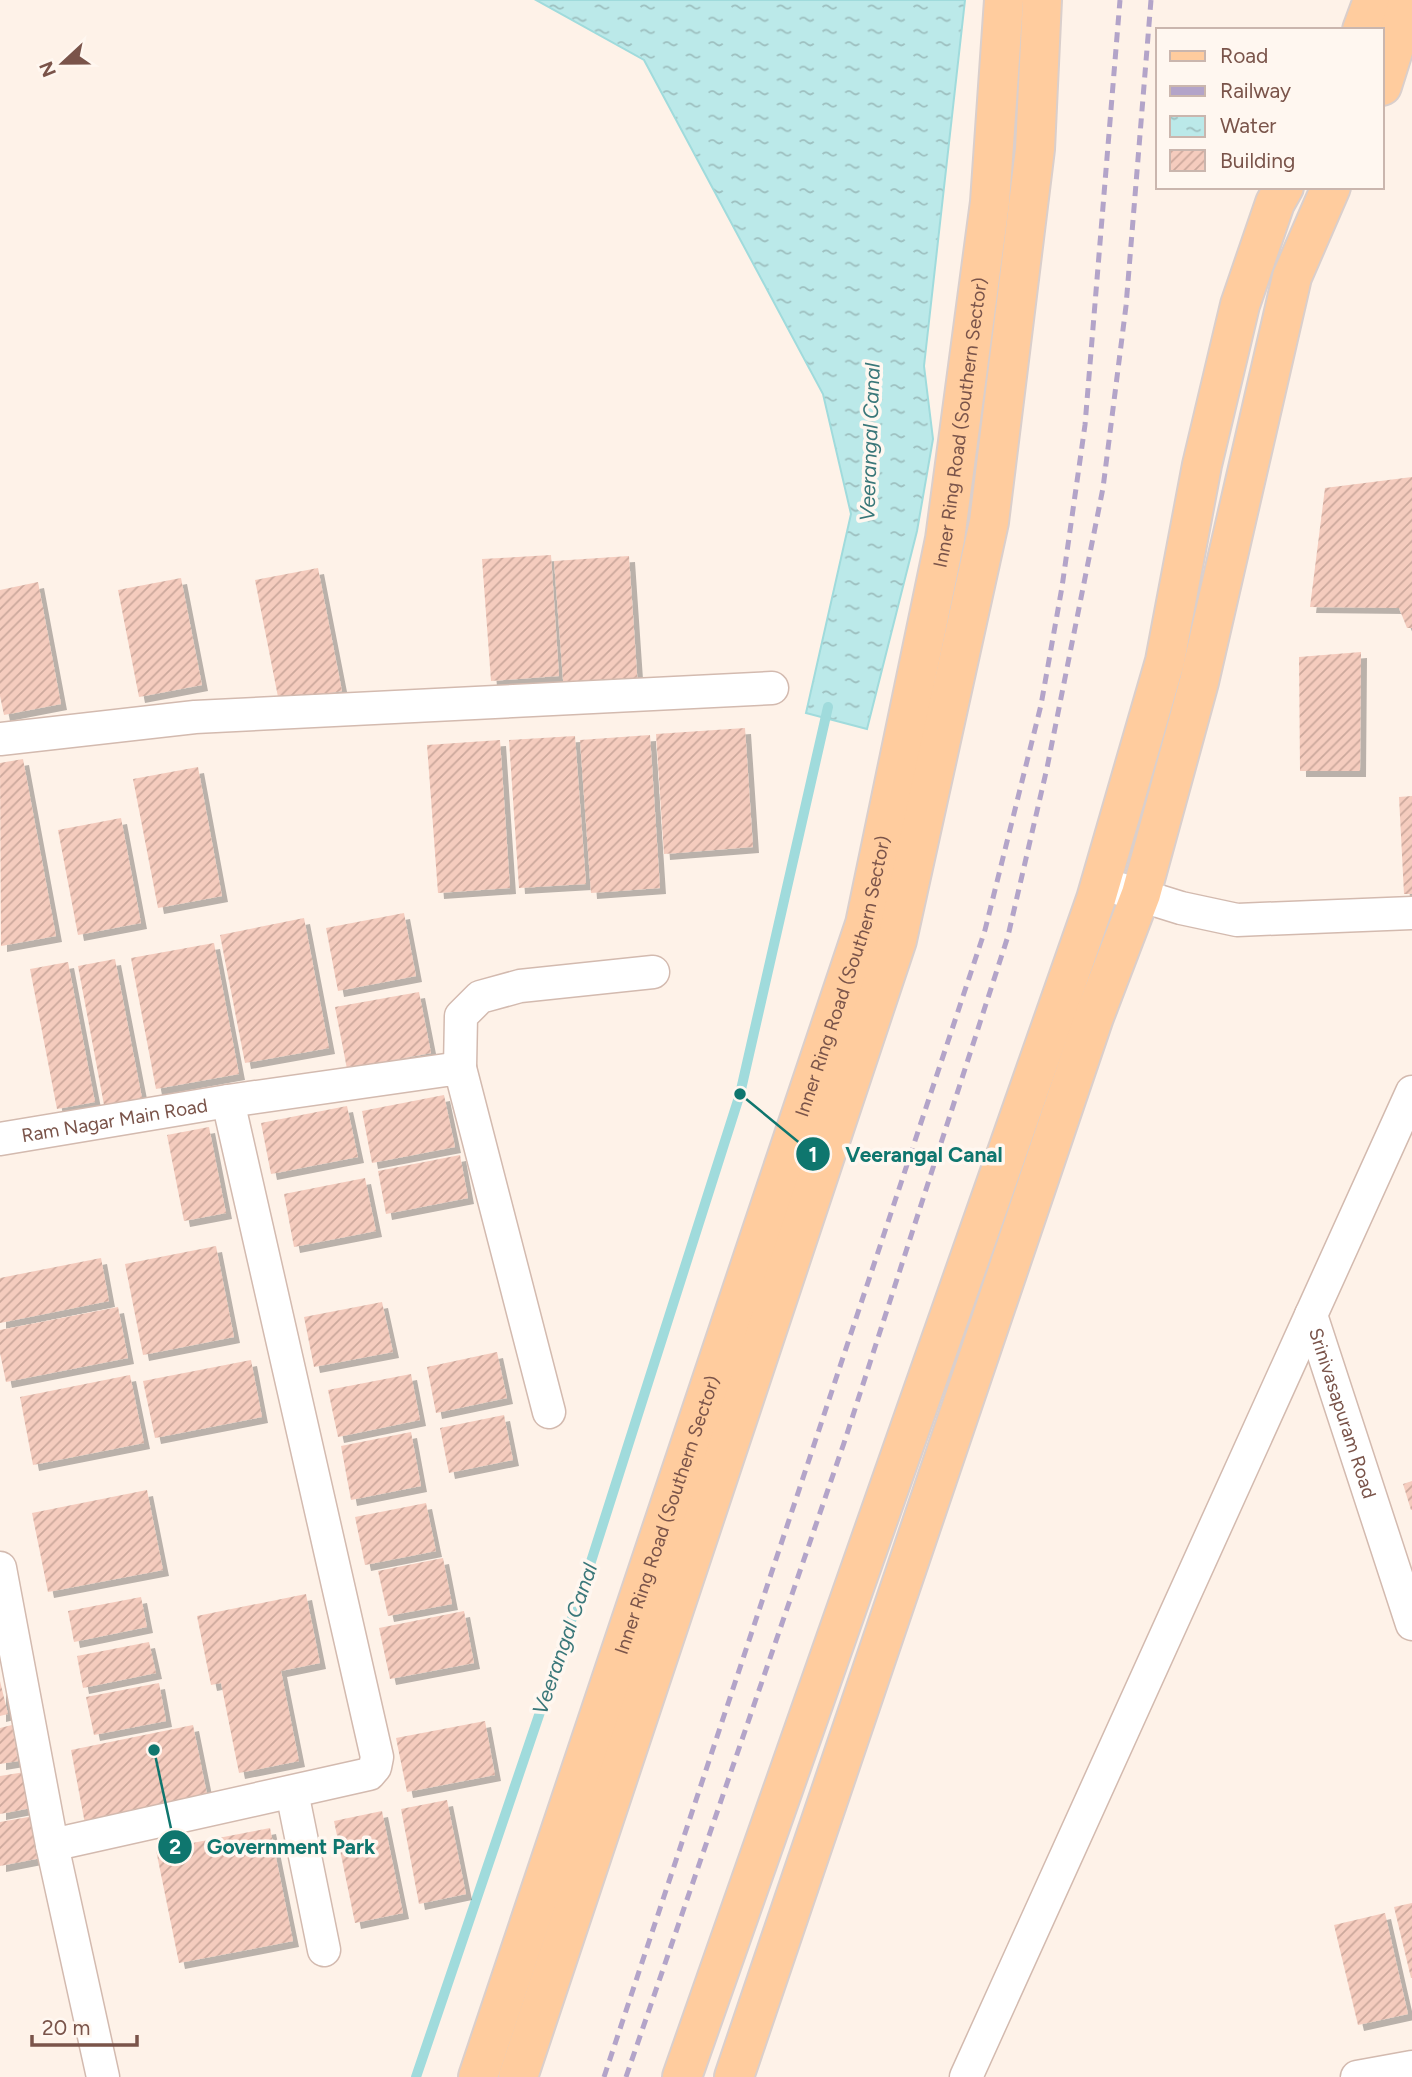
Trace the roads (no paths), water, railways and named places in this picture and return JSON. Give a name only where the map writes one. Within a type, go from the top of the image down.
[{"type":"main road","name":"Inner Ring Road (Southern Sector)","points":[[478,2077],[865,924],[945,540],[990,202],[1004,0]]},
{"type":"main road","name":"Inner Ring Road (Southern Sector)","points":[[518,2077],[897,940],[989,522],[1035,149],[1042,0]]},
{"type":"main road","points":[[1363,28],[1373,0]]},
{"type":"main road","points":[[1384,81],[1402,33],[1409,0]]},
{"type":"main road","points":[[682,2077],[1100,885],[1165,661],[1202,465],[1240,305],[1275,203],[1283,189]]},
{"type":"main road","points":[[734,2077],[1089,1030],[1141,894],[1199,682],[1292,277],[1330,189]]},
{"type":"main road","points":[[954,476],[993,481]]},
{"type":"street","points":[[0,739],[195,717],[772,688]]},
{"type":"street","points":[[1100,885],[1141,894],[1181,908],[1237,919],[1412,913]]},
{"type":"street","points":[[548,1412],[460,1068],[461,1017],[480,997],[520,986],[653,972]]},
{"type":"street","name":"Ram Nagar Main Road","points":[[0,1139],[228,1101],[460,1068]]},
{"type":"street","name":"Srinivasapuram Road","points":[[1412,1092],[1311,1315],[1412,1624]]},
{"type":"street","points":[[52,1845],[369,1774],[375,1767],[377,1757],[228,1101]]},
{"type":"street","points":[[966,2077],[1311,1315]]},
{"type":"street","points":[[0,1568],[52,1845],[103,2077]]},
{"type":"street","points":[[292,1792],[324,1950]]},
{"type":"street","points":[[1357,2077],[1412,2067]]},
{"type":"water","points":[[536,0],[965,0],[924,366],[933,439],[917,531],[867,729],[806,713],[851,514],[823,394],[644,60]]},
{"type":"waterway","name":"Veerangal Canal","points":[[416,2077],[588,1571],[740,1094],[828,707]]},
{"type":"railway","points":[[604,2077],[985,930],[1041,705],[1062,587],[1085,425],[1120,0]]},
{"type":"railway","points":[[626,2077],[844,1443],[1008,936],[1047,768],[1103,488],[1126,306],[1151,0]]},
{"type":"place","name":"Veerangal Canal","points":[[740,1094]]},
{"type":"place","name":"Government Park","points":[[154,1750]]}]
